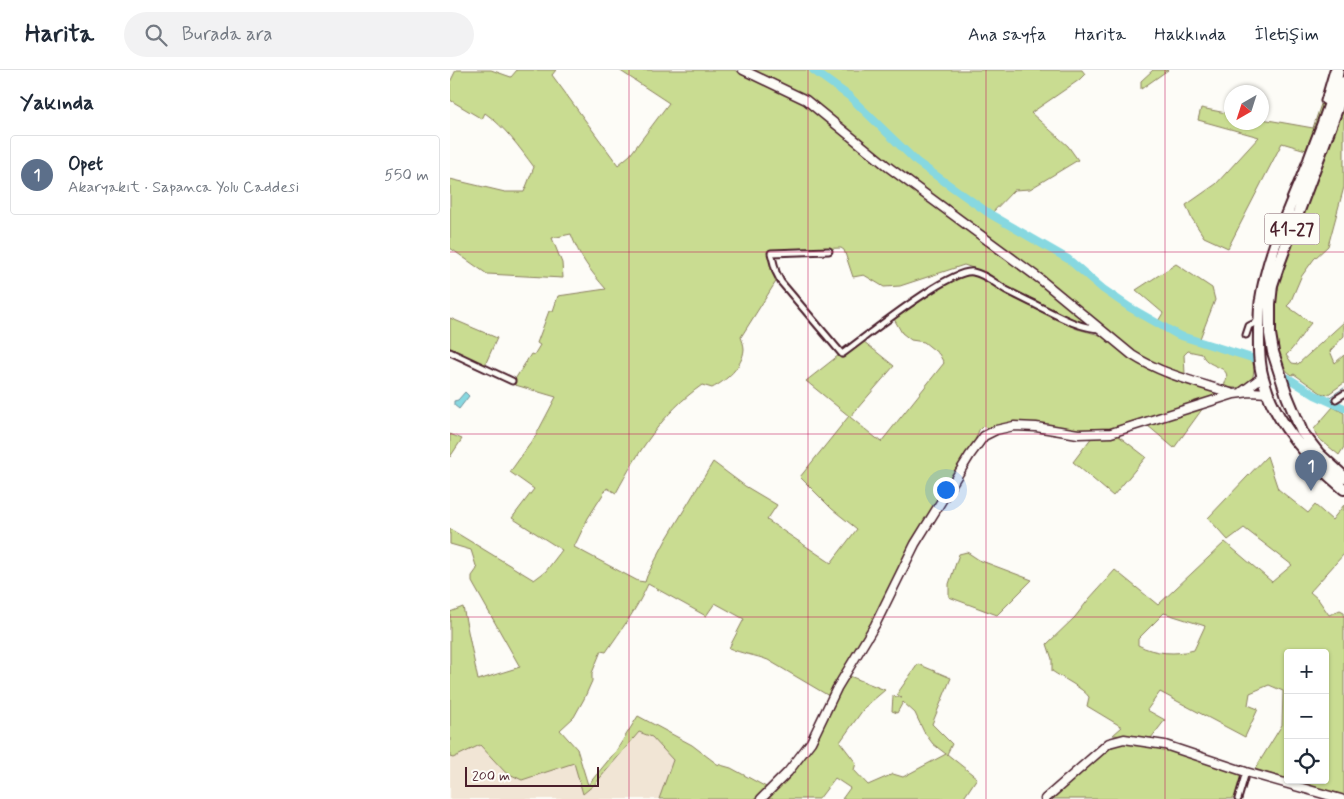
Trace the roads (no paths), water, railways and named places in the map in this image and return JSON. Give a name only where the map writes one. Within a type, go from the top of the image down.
[{"type":"highway","name":"41-27","points":[[1260,321],[1260,300],[1273,252],[1338,70]]},
{"type":"highway","name":"41-27","points":[[1344,82],[1337,109],[1282,255],[1272,285],[1270,304],[1270,334],[1273,352],[1296,421],[1306,438],[1319,454],[1344,477]]},
{"type":"highway","points":[[1260,321],[1259,349],[1262,377],[1268,393],[1280,417],[1306,453],[1344,489]]},
{"type":"highway","points":[[1262,377],[1269,373],[1279,372]]},
{"type":"highway","points":[[1268,393],[1277,392],[1284,388]]},
{"type":"street","points":[[742,70],[806,100],[887,166],[1040,279],[1132,355],[1148,364],[1182,377],[1237,393],[1268,393]]},
{"type":"street","points":[[1327,102],[1333,70]]},
{"type":"street","points":[[829,251],[771,253],[781,282],[842,354],[938,285],[969,271],[979,274],[1008,291],[1069,321],[1086,327],[1102,329]]},
{"type":"street","points":[[1246,335],[1249,326],[1260,321]]},
{"type":"street","points":[[450,352],[512,381]]},
{"type":"street","points":[[761,799],[788,772],[811,742],[837,688],[875,625],[916,544],[970,455],[984,436],[996,430],[1019,426],[1078,434],[1111,433],[1237,393],[1262,377]]},
{"type":"street","points":[[1336,399],[1344,394]]},
{"type":"street","points":[[1045,799],[1109,743],[1118,740],[1165,745],[1246,772],[1341,799]]},
{"type":"street","points":[[1238,799],[1246,772]]},
{"type":"water","points":[[465,392],[469,396],[459,409],[454,405],[454,401],[458,400]]},
{"type":"waterway","points":[[813,70],[849,96],[917,162],[990,214],[1068,259],[1103,289],[1129,307],[1178,335],[1252,358]]},
{"type":"waterway","points":[[1288,378],[1315,395],[1344,408]]},
{"type":"waterway","points":[[1325,400],[1344,388]]},
{"type":"place","name":"Opet","points":[[1311,491]]}]
